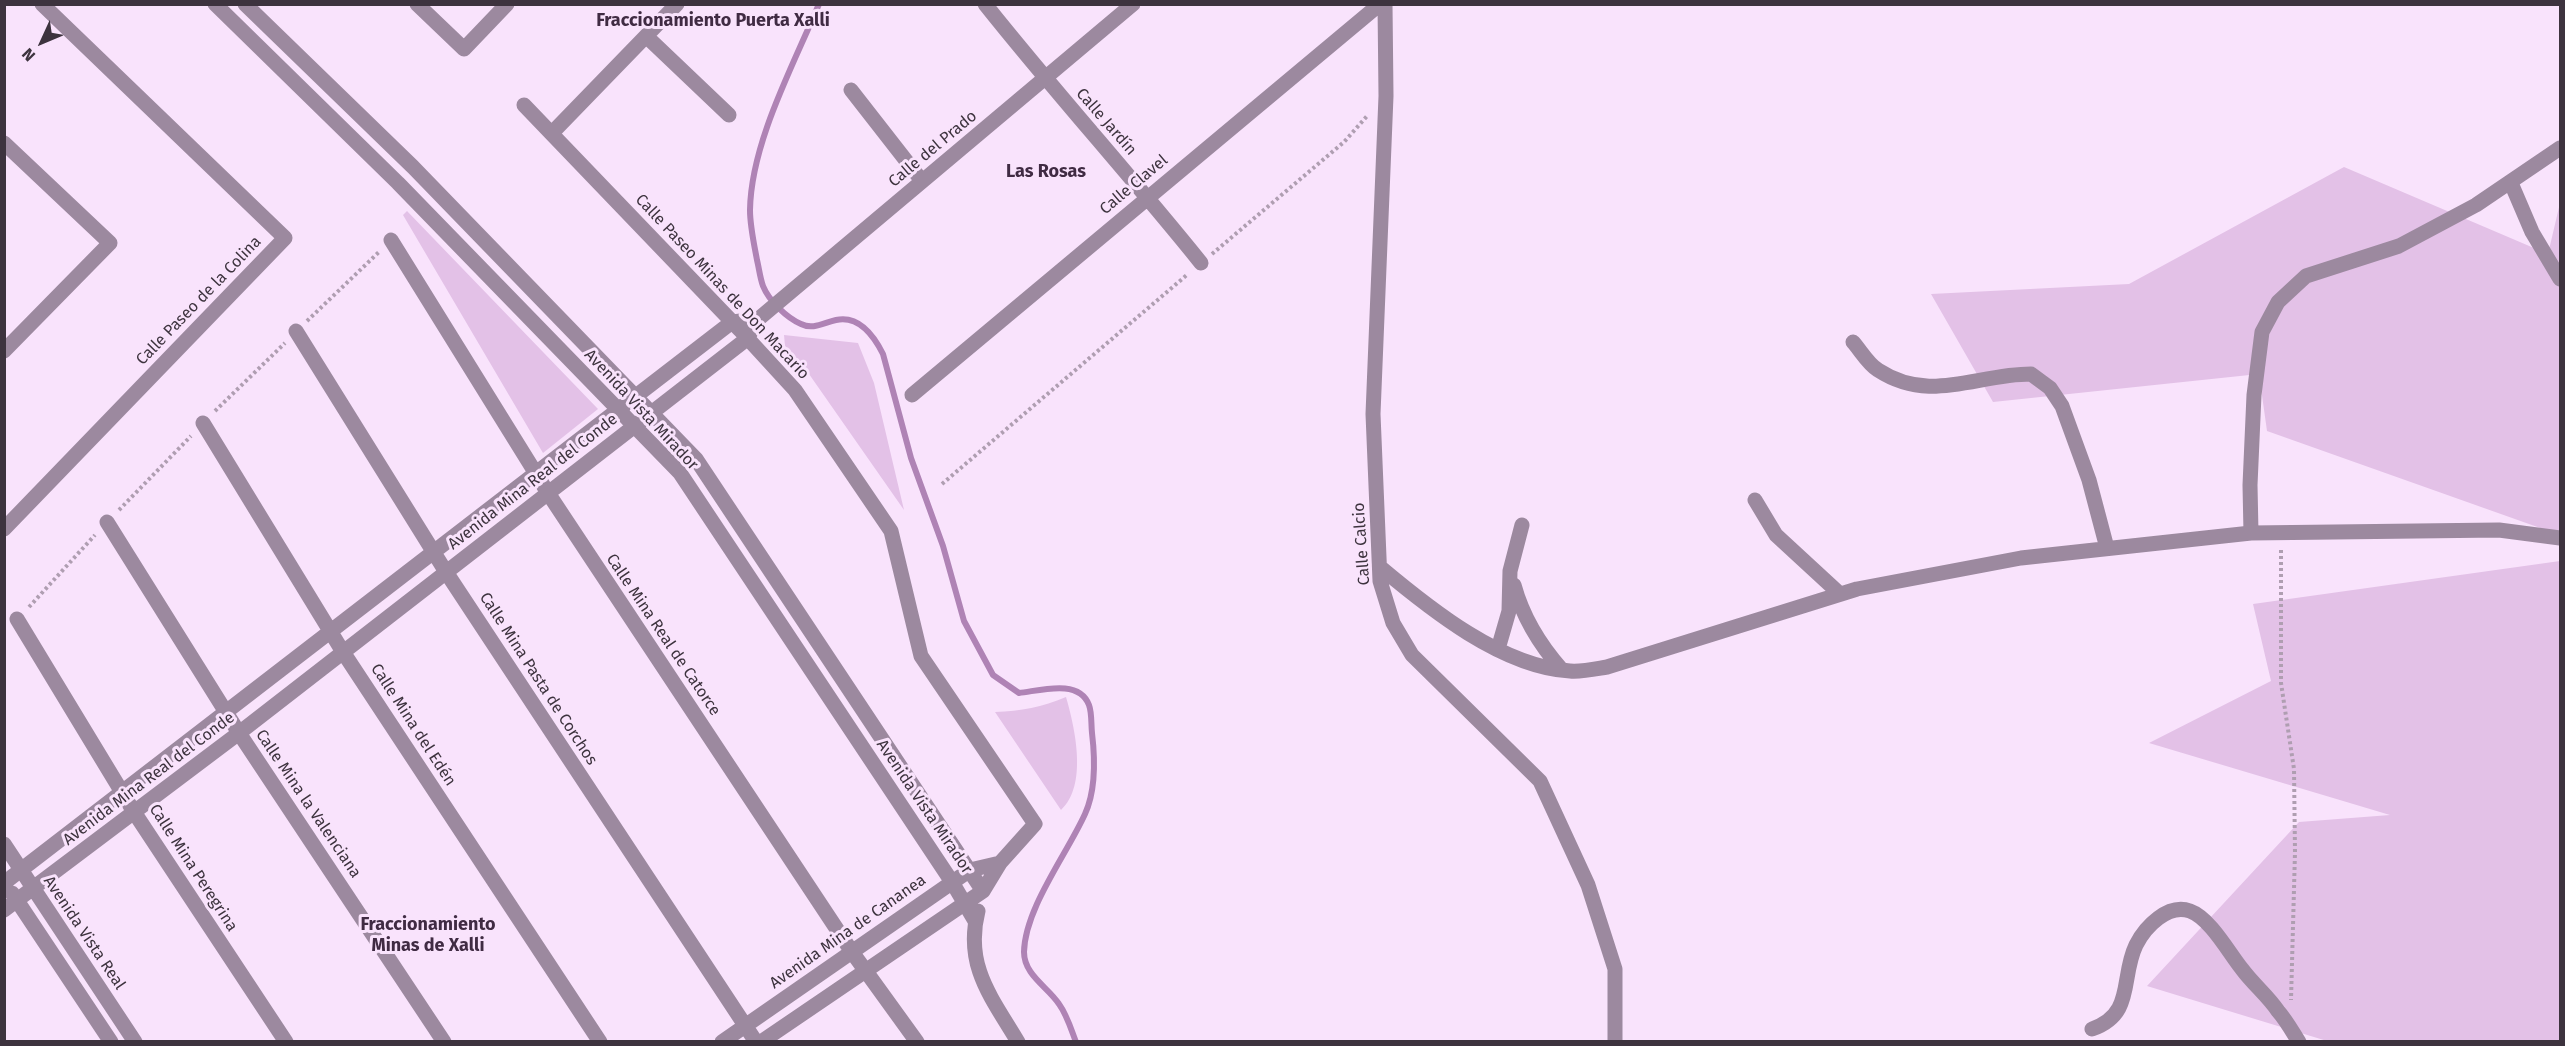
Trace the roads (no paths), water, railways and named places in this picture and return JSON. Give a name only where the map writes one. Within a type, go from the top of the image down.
[{"type":"street","name":"Calle Paseo de la Colina","points":[[4,529],[285,238],[42,4]]},
{"type":"street","name":"Avenida Vista Mirador","points":[[245,4],[413,167],[696,459],[983,891]]},
{"type":"street","points":[[417,4],[464,49],[507,4]]},
{"type":"street","points":[[552,133],[677,4]]},
{"type":"street","name":"Calle Jardín","points":[[985,4],[1045,80],[1148,197],[1201,263]]},
{"type":"street","name":"Calle del Prado","points":[[759,318],[1133,4]]},
{"type":"street","name":"Calle Clavel","points":[[912,395],[1380,4]]},
{"type":"street","name":"Calle Calcio","points":[[1385,4],[1386,96],[1373,414],[1380,581],[1393,623],[1412,655],[1540,781],[1588,885],[1615,969],[1615,1041]]},
{"type":"street","name":"Avenida Vista Mirador","points":[[226,8],[680,473],[964,903]]},
{"type":"street","points":[[646,36],[729,115]]},
{"type":"street","points":[[851,90],[922,181]]},
{"type":"street","name":"Calle Paseo Minas de Don Macario","points":[[524,105],[732,321],[795,390],[891,531],[921,656],[1035,824],[1000,863]]},
{"type":"street","points":[[4,143],[110,243],[4,351]]},
{"type":"street","points":[[2251,534],[2250,485],[2254,395],[2262,333],[2278,302],[2306,276],[2399,246],[2476,205],[2560,148]]},
{"type":"street","points":[[398,183],[413,167]]},
{"type":"street","points":[[2511,183],[2532,232],[2560,279]]},
{"type":"street","name":"Calle Mina Real de Catorce","points":[[391,240],[548,493],[852,952],[917,1041]]},
{"type":"street","points":[[732,321],[759,318]]},
{"type":"street","name":"Avenida Mina Real del Conde","points":[[4,910],[239,733],[748,338],[759,318]]},
{"type":"street","name":"Avenida Mina Real del Conde","points":[[5,882],[227,713],[732,321]]},
{"type":"street","name":"Calle Mina Pasta de Corchos","points":[[296,331],[446,572],[756,1041]]},
{"type":"street","points":[[1853,342],[1876,369],[1908,384],[1941,388],[1991,376],[2031,374],[2050,388],[2062,406],[2089,480],[2107,548]]},
{"type":"street","name":"Calle Mina del Edén","points":[[203,423],[343,652],[600,1041]]},
{"type":"street","points":[[1755,500],[1776,536],[1840,594]]},
{"type":"street","name":"Calle Mina la Valenciana","points":[[107,522],[239,733],[444,1041]]},
{"type":"street","points":[[1498,649],[1509,611],[1510,571],[1522,525]]},
{"type":"street","points":[[1380,567],[1446,618],[1498,649],[1539,665],[1571,671],[1606,667],[1857,589],[2021,558],[2251,534],[2499,530],[2560,538]]},
{"type":"street","points":[[1510,571],[1529,625],[1545,650],[1562,670]]},
{"type":"street","name":"Calle Mina Peregrina","points":[[17,619],[134,812],[286,1041]]},
{"type":"street","points":[[805,662],[823,650]]},
{"type":"street","name":"Avenida Vista Real","points":[[4,844],[135,1041]]},
{"type":"street","points":[[1000,863],[983,891],[975,921],[976,967],[1018,1041]]},
{"type":"street","name":"Avenida Mina de Cananea","points":[[722,1041],[970,870],[1000,863]]},
{"type":"street","points":[[5,882],[111,1041]]},
{"type":"street","points":[[761,1041],[983,891]]},
{"type":"street","points":[[964,903],[975,921]]},
{"type":"street","points":[[2092,1029],[2105,1025],[2118,1012],[2125,996],[2135,948],[2145,931],[2156,920],[2172,911],[2188,910],[2200,916],[2217,935],[2244,972],[2278,1010],[2295,1036]]},
{"type":"waterway","points":[[819,4],[775,105],[765,132],[752,184],[750,210],[752,235],[761,280],[774,303],[796,321],[805,326],[844,319],[852,321],[865,328],[879,347],[883,354],[911,458],[943,546],[964,621],[993,675],[1019,693],[1058,688],[1077,691],[1089,705],[1094,763],[1089,805],[1031,918],[1024,952],[1032,974],[1062,1008],[1076,1042]]},
{"type":"district","name":"Fraccionamiento Puerta Xalli","points":[[713,21]]},
{"type":"district","name":"Las Rosas","points":[[1046,172]]},
{"type":"district","name":"Fraccionamiento Minas de Xalli","points":[[428,935]]}]
